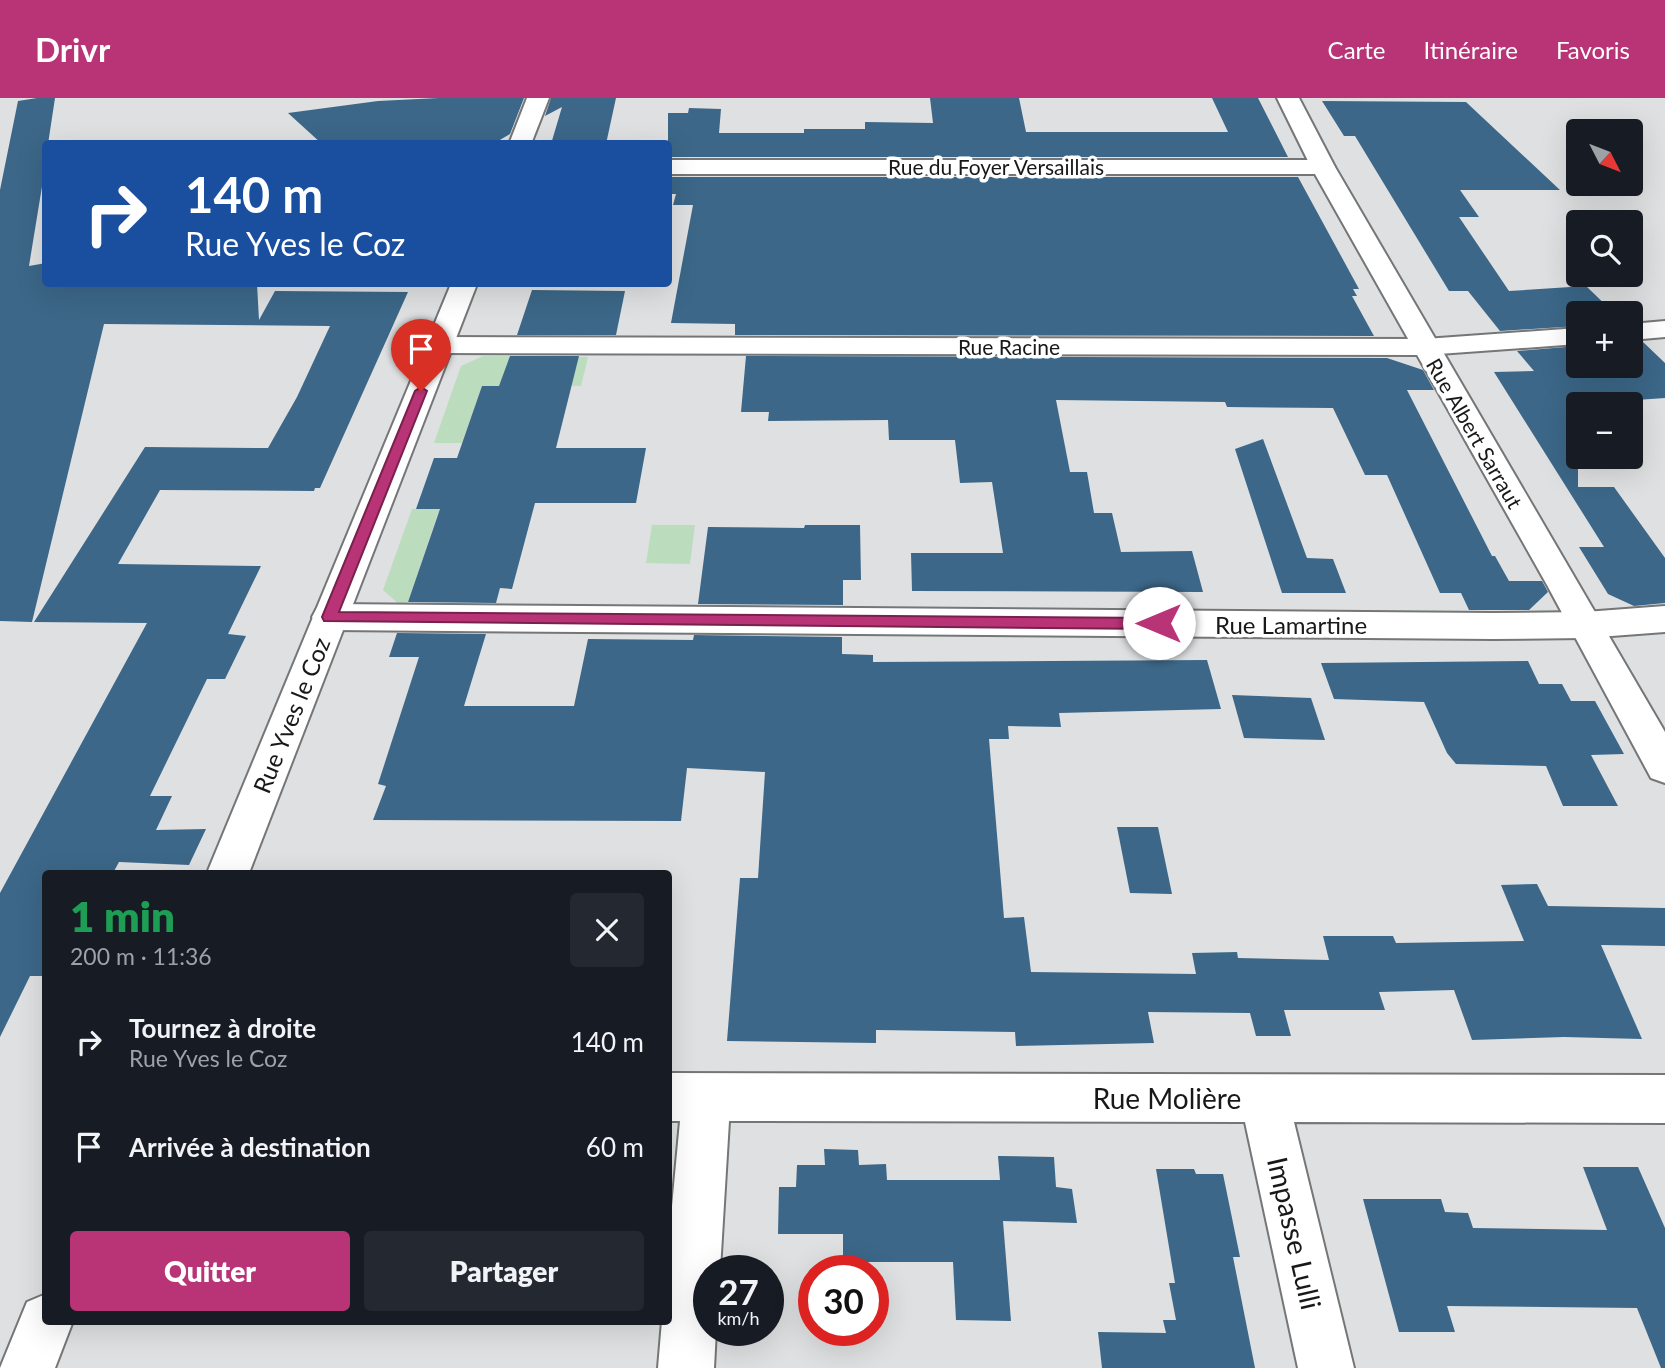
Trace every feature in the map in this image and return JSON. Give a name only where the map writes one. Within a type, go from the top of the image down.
[{"type":"street","points":[[522,140],[538,98]]},
{"type":"street","name":"Rue Albert Sarraut","points":[[1288,98],[1323,167],[1665,767]]},
{"type":"street","name":"Rue du Foyer Versaillais","points":[[672,167],[1323,167]]},
{"type":"street","name":"Rue Yves le Coz","points":[[229,870],[463,287]]},
{"type":"street","points":[[1643,331],[1665,329]]},
{"type":"street","name":"Rue Racine","points":[[440,345],[1425,347],[1566,336]]},
{"type":"street","name":"Rue Lamartine","points":[[330,617],[1585,625],[1665,618]]},
{"type":"street","points":[[682,1097],[686,1368]]},
{"type":"street","name":"Rue Molière","points":[[682,1097],[1665,1099]]},
{"type":"street","name":"Impasse Lulli","points":[[1264,1098],[1326,1368]]},
{"type":"street","points":[[27,1368],[44,1325]]},
{"type":"green space","points":[[483,356],[588,357],[581,386],[482,386],[475,407],[482,418],[471,418],[462,443],[434,443],[461,366]]},
{"type":"green space","points":[[412,509],[483,509],[481,513],[438,513],[407,605],[400,605],[383,590]]},
{"type":"green space","points":[[652,525],[695,525],[690,564],[646,563]]},
{"type":"building","points":[[55,98],[49,140],[42,140],[42,186],[29,266],[42,264],[42,287],[257,287],[259,320],[275,291],[408,292],[320,488],[315,488],[314,491],[160,490],[118,564],[261,566],[228,634],[246,636],[225,679],[207,679],[150,796],[172,796],[156,830],[206,829],[189,865],[119,862],[115,870],[42,870],[42,976],[30,976],[0,1037],[0,893],[147,623],[34,622],[145,447],[268,448],[297,397],[330,326],[104,324],[32,622],[0,621],[0,190],[18,101]]},
{"type":"building","points":[[524,98],[510,134],[500,140],[318,140],[288,113],[378,101]]},
{"type":"building","points":[[551,98],[616,98],[607,140],[552,140],[562,107],[545,116]]},
{"type":"building","points":[[930,98],[1019,98],[1026,132],[1228,132],[1212,98],[1258,98],[1288,157],[672,157],[672,140],[668,140],[668,113],[688,113],[689,108],[721,109],[719,133],[804,133],[804,129],[865,129],[865,122],[933,123]]},
{"type":"building","points":[[1322,101],[1466,102],[1560,190],[1460,190],[1479,217],[1459,217],[1509,291],[1587,287],[1602,301],[1566,301],[1566,327],[1500,331],[1468,291],[1449,291],[1355,136],[1344,136]]},
{"type":"building","points":[[672,177],[1298,177],[1359,289],[1353,289],[1357,296],[1352,296],[1374,336],[735,335],[735,324],[671,323],[693,205],[673,205],[676,194],[672,194]]},
{"type":"building","points":[[532,290],[625,291],[616,335],[517,335]]},
{"type":"building","points":[[1643,342],[1665,363],[1665,398],[1643,400],[1643,392],[1566,392],[1566,469],[1578,469],[1578,487],[1614,487],[1665,558],[1665,603],[1634,606],[1608,594],[1579,547],[1604,547],[1494,372],[1534,371],[1517,351],[1566,347],[1566,378],[1643,378]]},
{"type":"building","points":[[510,356],[579,356],[556,448],[646,448],[636,503],[535,503],[512,589],[500,588],[496,603],[408,602],[440,509],[416,509],[434,458],[457,458],[482,386],[499,386]]},
{"type":"building","points":[[746,356],[1387,358],[1423,370],[1434,390],[1407,390],[1492,556],[1495,556],[1509,581],[1542,581],[1548,592],[1529,610],[1469,610],[1461,593],[1440,593],[1387,475],[1365,475],[1333,408],[1227,407],[1225,402],[1056,400],[1070,472],[1087,472],[1094,513],[1112,513],[1121,552],[1192,551],[1203,592],[912,591],[911,553],[1003,553],[992,482],[960,483],[955,440],[889,440],[888,420],[768,421],[769,412],[741,412]]},
{"type":"building","points":[[1263,439],[1307,558],[1333,559],[1346,593],[1282,593],[1235,449]]},
{"type":"building","points":[[805,525],[860,525],[861,580],[843,580],[843,605],[698,604],[708,527],[804,528]]},
{"type":"building","points":[[397,633],[486,634],[464,706],[574,706],[588,639],[693,640],[694,635],[842,637],[842,654],[873,655],[873,662],[1207,660],[1221,709],[1059,713],[1061,727],[1008,726],[1009,739],[989,739],[1004,918],[1024,917],[1031,972],[1196,974],[1192,953],[1237,952],[1238,958],[1329,960],[1323,936],[1393,936],[1396,943],[1524,941],[1501,885],[1537,884],[1548,906],[1665,908],[1665,946],[1601,945],[1642,1039],[1564,1037],[1472,1040],[1454,990],[1379,992],[1385,1010],[1284,1010],[1291,1036],[1256,1036],[1250,1013],[1148,1012],[1154,1043],[1016,1046],[1015,1032],[876,1030],[876,1043],[727,1041],[740,878],[758,878],[765,772],[687,768],[681,821],[373,820],[386,786],[378,784],[419,657],[389,657]]},
{"type":"building","points":[[1528,661],[1539,684],[1562,684],[1571,701],[1595,701],[1624,754],[1591,755],[1618,806],[1563,806],[1546,766],[1456,764],[1447,753],[1424,702],[1334,699],[1321,663]]},
{"type":"building","points":[[1232,695],[1311,698],[1325,740],[1244,738]]},
{"type":"building","points":[[1117,827],[1158,827],[1172,894],[1130,893]]},
{"type":"building","points":[[824,1149],[858,1150],[859,1165],[886,1164],[887,1180],[1000,1180],[998,1156],[1054,1157],[1056,1187],[1072,1189],[1077,1223],[1003,1221],[1011,1321],[956,1320],[953,1262],[889,1262],[889,1255],[843,1255],[843,1234],[778,1234],[779,1187],[796,1187],[797,1165],[825,1165]]},
{"type":"building","points":[[1583,1167],[1638,1167],[1665,1228],[1665,1368],[1661,1368],[1637,1308],[1447,1306],[1455,1332],[1399,1332],[1363,1199],[1441,1199],[1445,1212],[1468,1213],[1473,1228],[1607,1230]]},
{"type":"building","points":[[1156,1169],[1194,1169],[1196,1174],[1223,1174],[1240,1257],[1233,1257],[1255,1368],[1102,1368],[1098,1332],[1166,1333],[1163,1320],[1176,1320],[1169,1283],[1175,1283]]},
{"type":"route","points":[[421,391],[330,617],[1159,623]]}]
